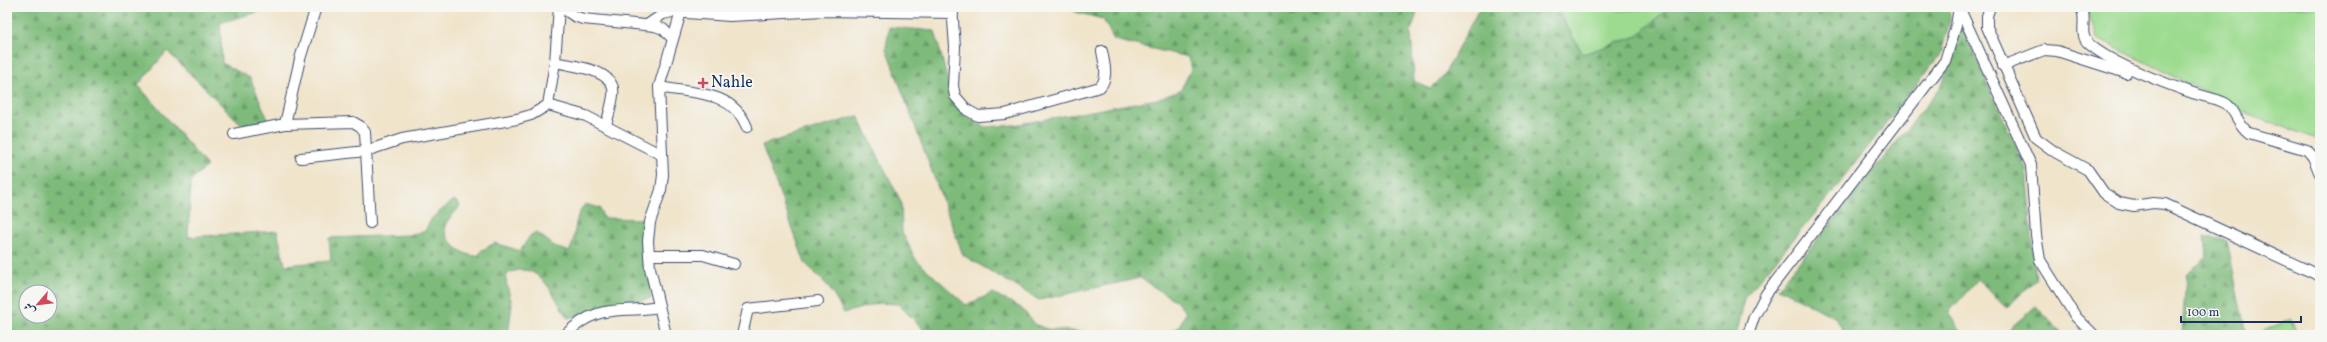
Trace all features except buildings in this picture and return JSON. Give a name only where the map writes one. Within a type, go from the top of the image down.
[{"type":"street","points":[[286,124],[300,59],[316,7]]},
{"type":"street","points":[[548,105],[555,62],[560,7],[574,16],[583,19],[647,25],[663,29],[672,38]]},
{"type":"street","points":[[1959,7],[2032,165],[2036,235],[2040,260],[2052,282],[2088,333]]},
{"type":"street","points":[[1748,335],[1754,317],[1766,294],[1945,62],[1951,47],[1959,7]]},
{"type":"street","points":[[1990,7],[1987,16],[1987,27],[2036,138],[2054,152],[2088,170],[2104,193],[2114,200],[2127,206],[2165,204],[2320,276]]},
{"type":"street","points":[[2080,7],[2083,16],[2082,28],[2088,43],[2112,59],[2166,84],[2226,104],[2242,128],[2249,133],[2307,150],[2313,157],[2320,174]]},
{"type":"street","points":[[647,25],[667,13],[681,12],[730,16],[824,11],[952,10],[955,96],[967,110],[978,116],[1005,114],[1100,87],[1104,82],[1105,72],[1102,51]]},
{"type":"street","points":[[666,335],[649,255],[649,228],[661,190],[663,175],[658,87],[681,12]]},
{"type":"street","points":[[2003,66],[2044,50],[2057,51],[2126,73]]},
{"type":"street","points":[[555,62],[601,75],[611,83],[613,90],[606,125]]},
{"type":"street","points":[[658,87],[722,98],[738,109],[747,128]]},
{"type":"street","points":[[301,158],[366,151],[402,139],[517,119],[531,115],[548,105],[586,116],[662,155]]},
{"type":"street","points":[[234,134],[286,124],[353,122],[360,126],[365,132],[370,223]]},
{"type":"street","points":[[649,255],[703,255],[734,264]]},
{"type":"street","points":[[742,335],[748,309],[818,302]]},
{"type":"street","points":[[565,335],[578,322],[595,313],[609,310],[641,310],[659,307]]},
{"type":"green space","points":[[7,7],[275,7],[220,23],[222,63],[250,78],[269,122],[243,126],[167,51],[138,85],[207,166],[191,180],[188,237],[277,231],[285,265],[331,261],[329,238],[408,235],[425,231],[432,218],[454,200],[460,205],[446,223],[445,231],[451,242],[456,247],[473,256],[479,255],[482,250],[495,243],[520,251],[530,236],[536,232],[557,248],[569,251],[572,246],[578,217],[585,204],[600,208],[603,218],[644,219],[651,298],[568,318],[551,290],[537,275],[528,271],[518,270],[507,274],[506,281],[512,305],[508,335],[7,335]]},
{"type":"green space","points":[[1072,7],[1419,7],[1411,31],[1414,81],[1430,89],[1443,77],[1480,7],[1554,7],[1583,54],[1638,36],[1669,7],[1949,7],[1950,20],[1941,53],[1832,193],[1746,296],[1736,335],[1160,335],[1178,328],[1186,313],[1176,301],[1140,278],[1039,300],[963,255],[886,48],[889,27],[935,31],[952,98],[964,115],[985,127],[1014,125],[1157,99],[1180,91],[1191,70],[1188,57],[1114,40],[1103,19],[1075,12]]},
{"type":"green space","points":[[1556,7],[1613,7],[1620,11],[1669,7],[1638,36],[1583,54]]},
{"type":"green space","points":[[2086,7],[2320,7],[2320,140],[2254,116],[2098,39]]},
{"type":"green space","points":[[1961,25],[2026,169],[2036,280],[2006,308],[1978,279],[1949,312],[1963,335],[1845,335],[1836,318],[1778,288],[1942,86]]},
{"type":"green space","points":[[858,116],[901,202],[902,232],[916,260],[966,305],[993,293],[1021,308],[1036,325],[1047,329],[1118,335],[923,335],[923,329],[898,304],[879,303],[844,313],[828,286],[805,263],[762,145]]},
{"type":"green space","points":[[2205,236],[2227,241],[2246,335],[2182,335],[2186,275],[2207,257]]},
{"type":"green space","points":[[2036,306],[2063,335],[2002,335]]},
{"type":"green space","points":[[2291,319],[2297,335],[2254,335]]},
{"type":"place","name":"Nahle","points":[[703,83]]}]
